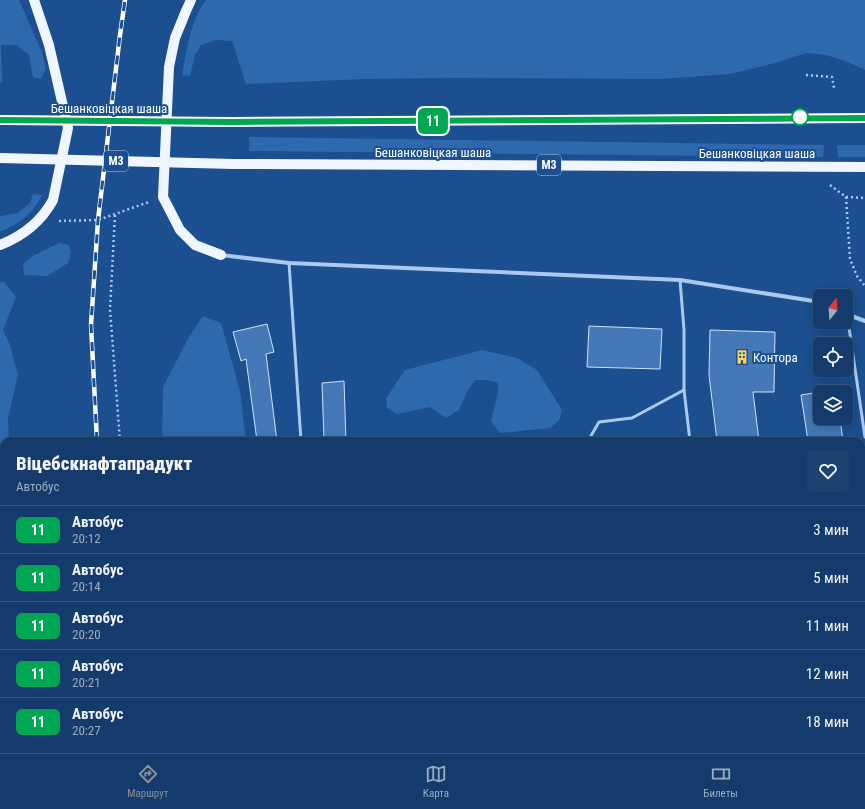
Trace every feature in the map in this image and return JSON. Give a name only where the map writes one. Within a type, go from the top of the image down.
[{"type":"main road","points":[[0,246],[21,236],[39,221],[47,211],[53,200],[68,128],[49,45],[34,0]]},
{"type":"main road","points":[[191,0],[175,38],[169,67],[163,197],[180,230],[194,245],[221,255]]},
{"type":"main road","name":"Бешанковіцкая шаша","points":[[0,120],[233,122],[865,118]]},
{"type":"main road","name":"Бешанковіцкая шаша","points":[[0,158],[233,164],[865,167]]},
{"type":"street","points":[[221,255],[289,263],[680,280],[813,301]]},
{"type":"street","points":[[853,317],[865,321]]},
{"type":"lane","points":[[289,263],[301,437]]},
{"type":"lane","points":[[680,280],[684,330],[684,390],[690,437]]},
{"type":"lane","points":[[848,329],[865,437]]},
{"type":"lane","points":[[591,437],[600,422],[632,418],[684,390]]},
{"type":"path","points":[[806,75],[832,78],[834,88]]},
{"type":"path","points":[[830,185],[846,197],[865,198]]},
{"type":"path","points":[[39,221],[98,220],[163,197]]},
{"type":"path","points":[[846,197],[850,259],[857,276],[865,286]]},
{"type":"path","points":[[115,215],[110,309],[120,437]]},
{"type":"shaded area","points":[[0,0],[19,0],[41,50],[46,68],[41,79],[33,77],[29,55],[16,45],[1,45],[2,83],[0,83]]},
{"type":"shaded area","points":[[206,0],[865,0],[865,70],[848,62],[826,55],[806,53],[779,62],[730,74],[661,79],[364,79],[246,84],[232,41],[216,40],[201,45],[195,55],[190,76],[182,75],[193,26],[196,17]]},
{"type":"shaded area","points":[[249,137],[824,145],[823,157],[249,151]]},
{"type":"shaded area","points":[[837,145],[865,145],[865,157],[838,157]]},
{"type":"shaded area","points":[[33,194],[42,195],[30,213],[19,222],[0,232],[0,216],[18,213],[30,203]]},
{"type":"shaded area","points":[[59,243],[69,245],[71,253],[68,263],[47,276],[24,275],[23,264],[31,257]]},
{"type":"shaded area","points":[[0,282],[4,282],[16,297],[3,330],[10,345],[18,375],[8,418],[9,437],[0,437]]},
{"type":"shaded area","points":[[203,316],[221,323],[240,391],[246,437],[162,437],[163,387],[189,337]]},
{"type":"shaded area","points":[[482,350],[517,358],[537,370],[562,410],[559,421],[550,428],[500,433],[491,421],[498,392],[498,383],[488,380],[475,380],[467,392],[459,410],[446,418],[430,407],[397,414],[387,408],[386,398],[405,370]]},
{"type":"building","points":[[267,324],[274,352],[266,354],[276,437],[256,437],[246,359],[241,361],[233,332]]},
{"type":"building","points":[[589,326],[662,329],[660,369],[587,367]]},
{"type":"building","points":[[710,330],[775,332],[774,392],[753,392],[759,437],[717,437],[709,375]]},
{"type":"building","points":[[344,381],[346,437],[324,437],[322,383]]},
{"type":"building","points":[[813,393],[813,425],[841,425],[842,437],[807,437],[801,395]]},
{"type":"railway","points":[[97,437],[91,325],[98,220],[125,0]]},
{"type":"bus line","name":"11","points":[[0,120],[233,122],[833,117],[865,118]]},
{"type":"place","name":"Контора","points":[[742,357]]}]
